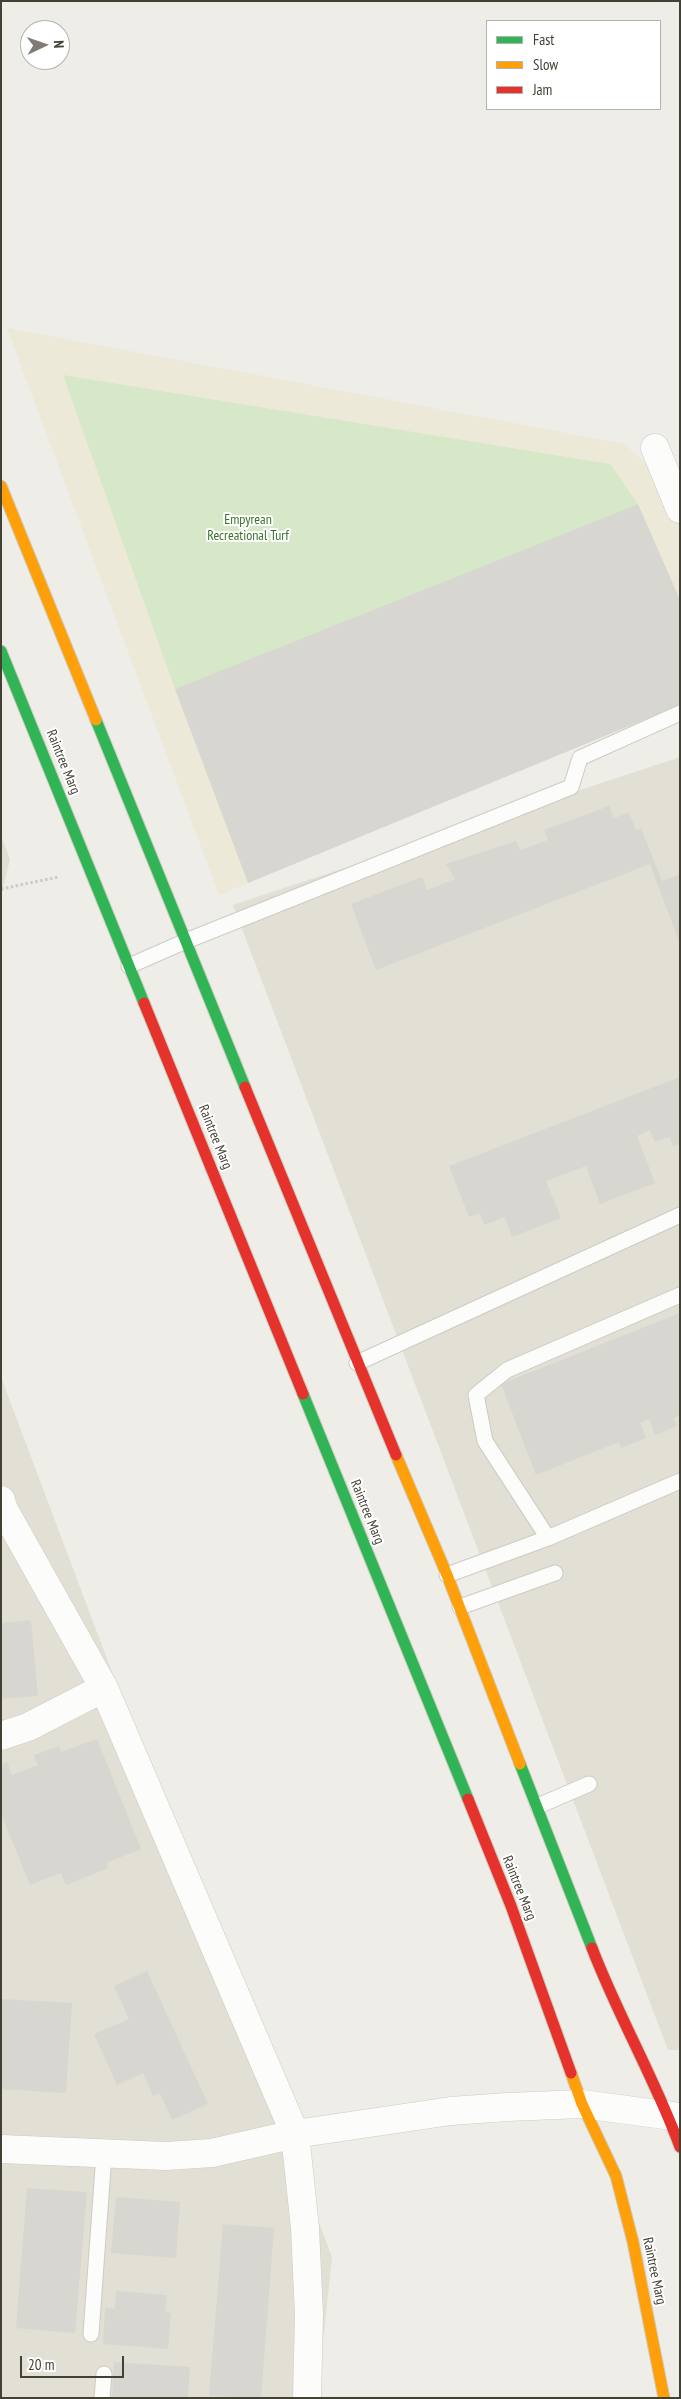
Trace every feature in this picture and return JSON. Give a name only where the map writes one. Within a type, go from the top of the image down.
[{"type":"main road","points":[[1,486],[357,1363],[460,1607],[609,1992],[674,2117],[680,2147]]},
{"type":"main road","name":"Raintree Marg","points":[[1,651],[511,1906],[551,2013],[582,2104],[616,2176],[633,2242],[664,2398]]},
{"type":"street","points":[[655,448],[680,508]]},
{"type":"street","points":[[2,1506],[104,1688],[295,2134],[305,2228],[309,2315],[307,2398]]},
{"type":"street","points":[[1,1736],[28,1727],[104,1688]]},
{"type":"street","points":[[1,2149],[166,2156],[212,2153],[295,2134],[451,2111],[582,2104],[674,2117]]},
{"type":"lane","points":[[129,966],[186,941],[571,787],[580,758],[680,713]]},
{"type":"lane","points":[[357,1363],[680,1215]]},
{"type":"lane","points":[[548,1538],[485,1441],[476,1395],[507,1370],[680,1294]]},
{"type":"lane","points":[[447,1575],[548,1538],[680,1481]]},
{"type":"lane","points":[[460,1607],[555,1573]]},
{"type":"lane","points":[[538,1806],[589,1784]]},
{"type":"lane","points":[[91,2334],[104,2154]]},
{"type":"lane","points":[[102,2398],[104,2374]]},
{"type":"path","points":[[1,889],[90,870]]},
{"type":"shaded area","points":[[7,328],[625,444],[671,488],[680,509],[680,705],[219,895]]},
{"type":"shaded area","points":[[680,757],[680,2050],[668,2050],[233,905]]},
{"type":"shaded area","points":[[1,835],[10,859],[1,897]]},
{"type":"shaded area","points":[[1,1377],[332,2257],[317,2398],[1,2398]]},
{"type":"green space","name":"Empyrean Recreational Turf","points":[[63,375],[610,464],[638,504],[175,689]]},
{"type":"building","points":[[638,504],[680,600],[680,705],[248,883],[175,689]]},
{"type":"building","points":[[609,806],[614,818],[629,813],[636,830],[641,828],[662,881],[680,874],[680,944],[650,864],[376,970],[351,904],[422,877],[427,890],[455,879],[446,864],[516,841],[520,850],[548,840],[544,830]]},
{"type":"building","points":[[680,1077],[680,1144],[673,1146],[670,1137],[655,1142],[650,1130],[637,1136],[655,1183],[600,1204],[586,1166],[546,1181],[561,1218],[512,1237],[505,1217],[484,1225],[480,1213],[469,1217],[449,1166]]},
{"type":"building","points":[[680,1313],[680,1415],[673,1418],[677,1426],[655,1435],[649,1419],[640,1423],[646,1438],[621,1448],[619,1442],[536,1475],[501,1384]]},
{"type":"building","points":[[31,1620],[38,1696],[1,1699],[1,1623]]},
{"type":"building","points":[[97,1739],[141,1849],[106,1863],[108,1868],[66,1885],[61,1873],[30,1885],[1,1814],[1,1765],[7,1762],[12,1775],[38,1765],[34,1755],[59,1746],[61,1752]]},
{"type":"building","points":[[147,1971],[208,2104],[172,2120],[160,2093],[153,2096],[143,2073],[117,2085],[94,2034],[129,2019],[114,1986]]},
{"type":"building","points":[[1,1999],[72,2003],[66,2093],[1,2089]]},
{"type":"building","points":[[27,2188],[87,2192],[75,2333],[16,2328]]},
{"type":"building","points":[[116,2197],[180,2202],[176,2258],[111,2253]]},
{"type":"building","points":[[223,2224],[274,2228],[261,2398],[209,2396]]},
{"type":"building","points":[[116,2291],[167,2295],[165,2312],[171,2313],[168,2349],[103,2344],[105,2308],[115,2309]]},
{"type":"building","points":[[114,2362],[190,2367],[188,2398],[112,2398]]},
{"type":"traffic: fast","points":[[1,651],[144,1003]]},
{"type":"traffic: fast","points":[[96,720],[245,1087]]},
{"type":"traffic: fast","points":[[303,1394],[468,1799]]},
{"type":"traffic: fast","points":[[520,1764],[592,1948]]},
{"type":"traffic: slow","points":[[1,486],[96,720]]},
{"type":"traffic: slow","points":[[396,1455],[447,1575],[520,1764]]},
{"type":"traffic: slow","points":[[571,2073],[582,2104],[616,2176],[633,2242],[664,2398]]},
{"type":"traffic: jam","points":[[144,1003],[303,1394]]},
{"type":"traffic: jam","points":[[245,1087],[396,1455]]},
{"type":"traffic: jam","points":[[468,1799],[511,1906],[571,2073]]},
{"type":"traffic: jam","points":[[592,1948],[680,2147]]}]
